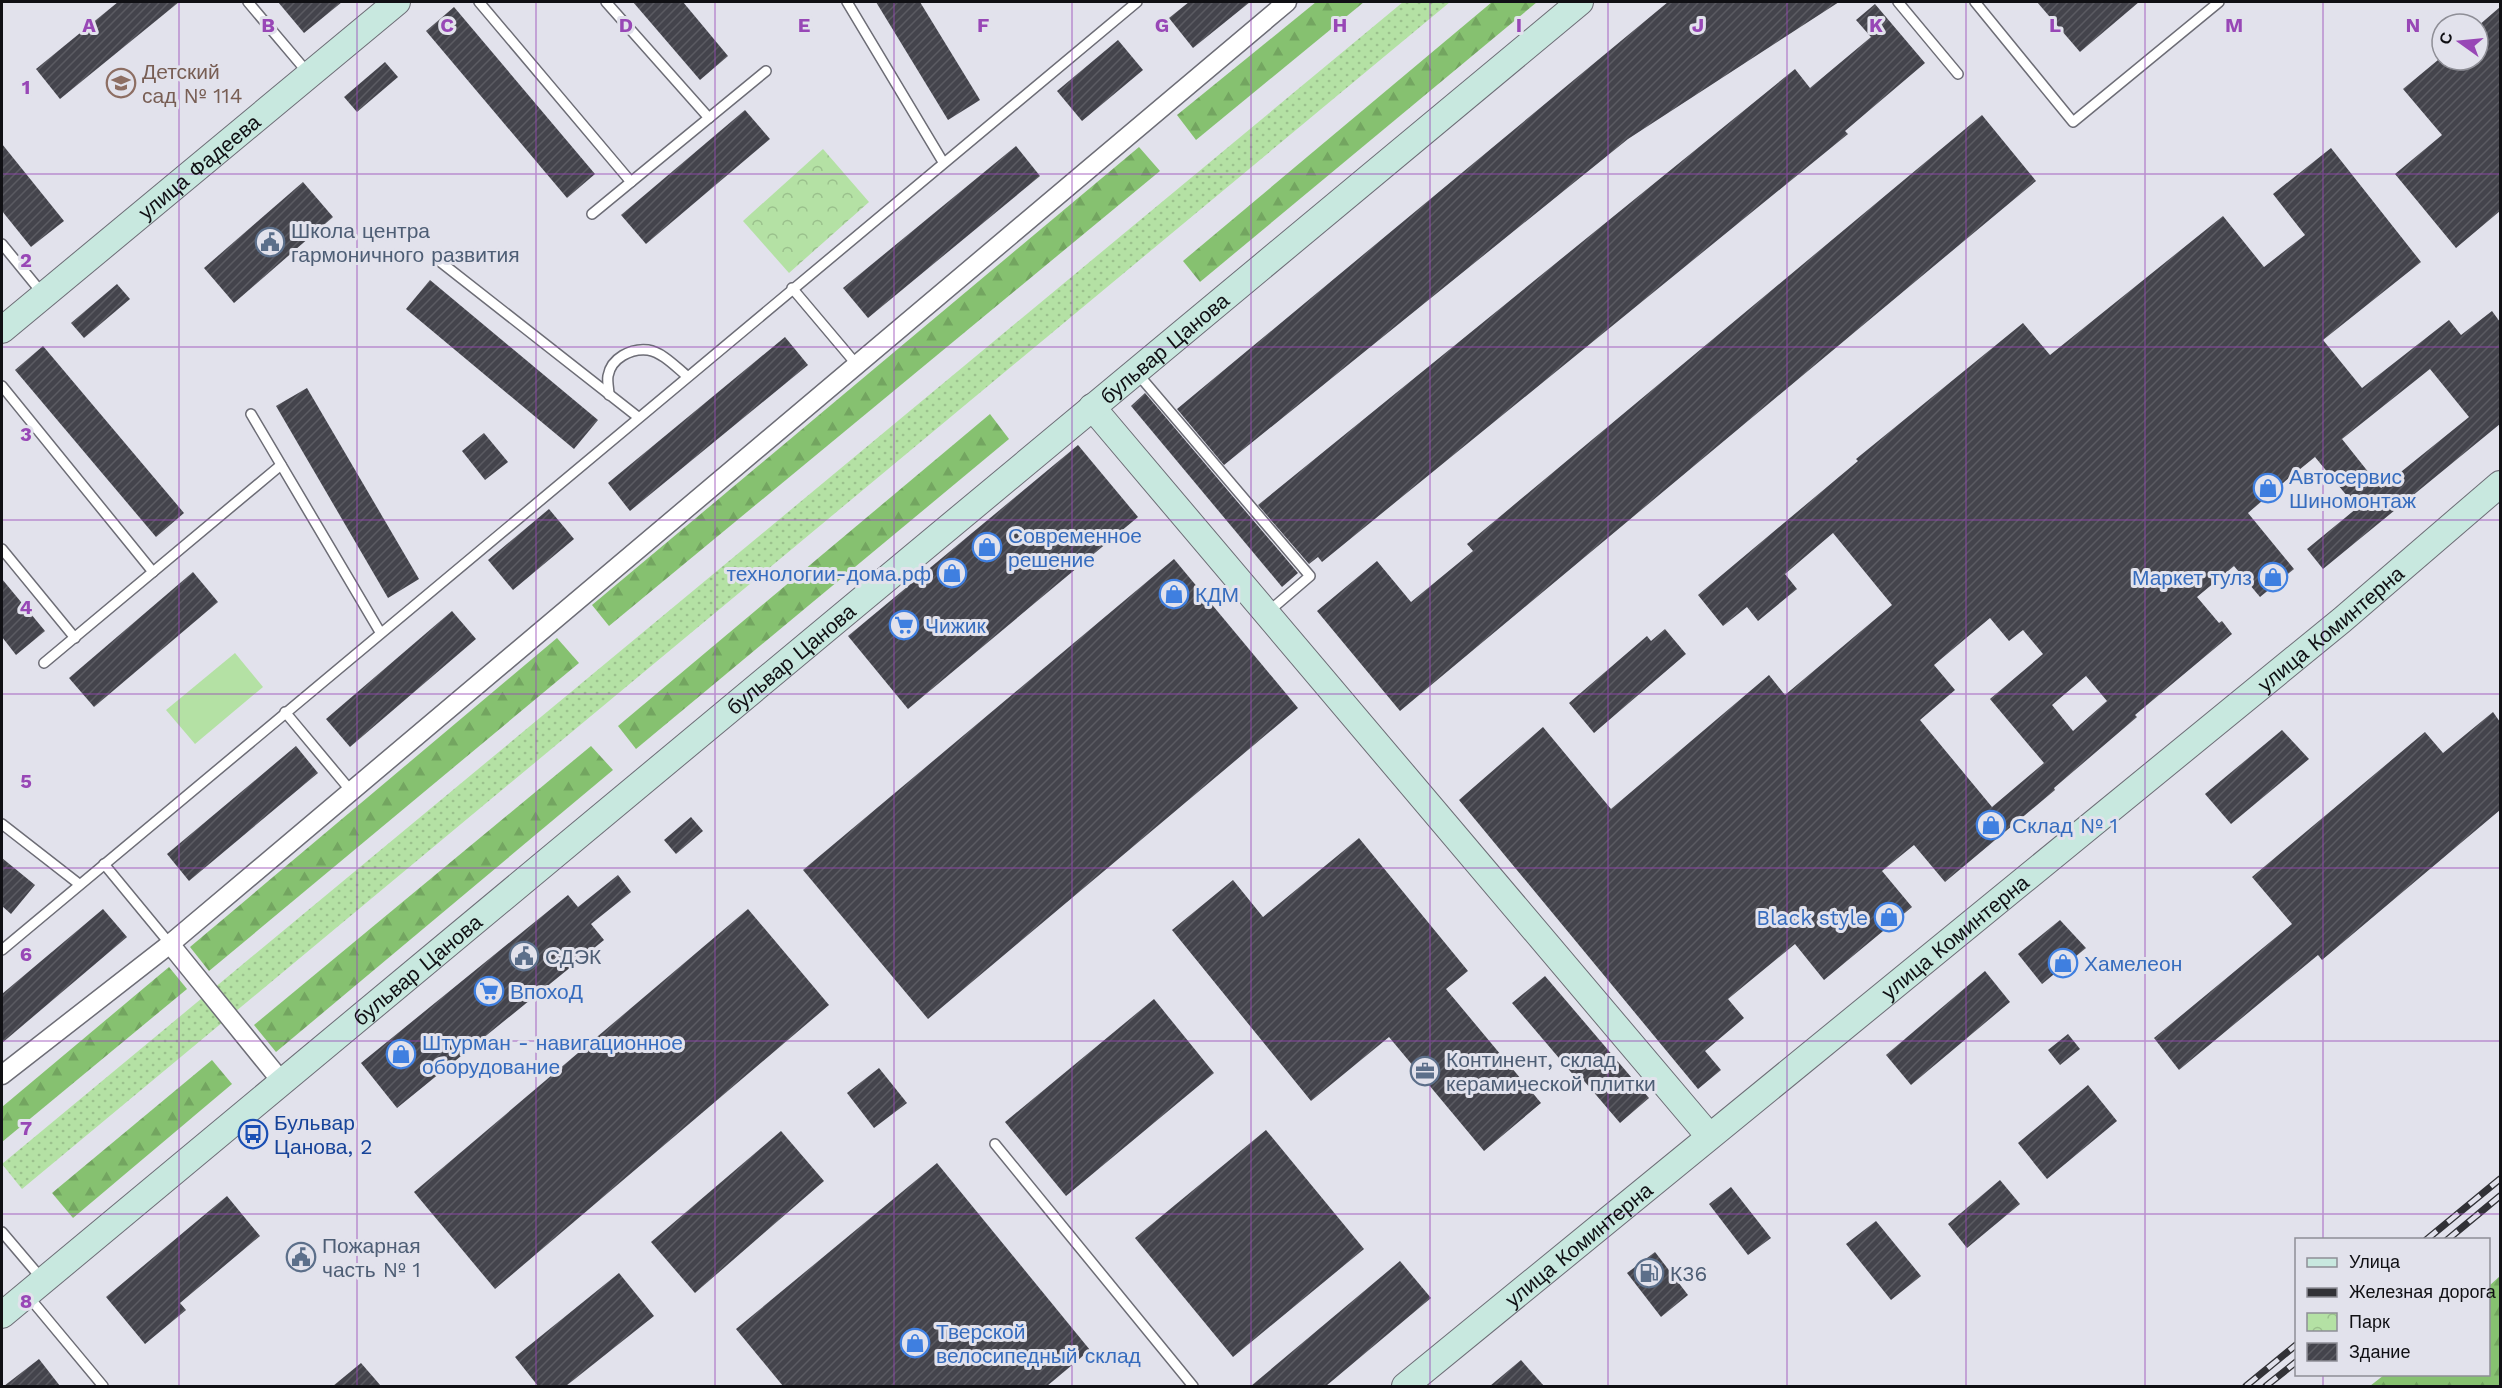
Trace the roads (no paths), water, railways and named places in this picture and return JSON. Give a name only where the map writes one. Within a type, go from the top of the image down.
[{"type":"street","name":"улица Фадеева","points":[[2,330],[397,2]]},
{"type":"street","points":[[2,1075],[170,944],[1287,2]]},
{"type":"street","name":"бульвар Цанова","points":[[2,1315],[1580,2]]},
{"type":"street","points":[[1092,407],[1709,1136]]},
{"type":"street","name":"улица Коминтерна","points":[[1405,1386],[2342,620],[2500,484]]},
{"type":"street","points":[[170,944],[282,1082]]},
{"type":"lane","points":[[248,2],[309,74]]},
{"type":"lane","points":[[479,2],[631,182]]},
{"type":"lane","points":[[606,2],[709,118]]},
{"type":"lane","points":[[847,2],[943,162]]},
{"type":"lane","points":[[2,950],[1137,2]]},
{"type":"lane","points":[[1898,2],[1958,74]]},
{"type":"lane","points":[[1975,2],[2073,122],[2219,2]]},
{"type":"lane","points":[[592,214],[765,71]]},
{"type":"lane","points":[[2,244],[44,295]]},
{"type":"lane","points":[[438,260],[638,417]]},
{"type":"lane","points":[[792,288],[857,365]]},
{"type":"lane","points":[[609,395],[608,375],[616,359],[630,352],[648,350],[665,358],[687,376]]},
{"type":"lane","points":[[1136,371],[1310,576],[1267,614]]},
{"type":"lane","points":[[2,386],[153,572]]},
{"type":"lane","points":[[251,414],[380,633]]},
{"type":"lane","points":[[44,663],[281,465]]},
{"type":"lane","points":[[2,549],[75,638]]},
{"type":"lane","points":[[285,712],[351,791]]},
{"type":"lane","points":[[2,824],[80,884]]},
{"type":"lane","points":[[104,864],[170,944]]},
{"type":"lane","points":[[995,1144],[1193,1386]]},
{"type":"lane","points":[[2,1232],[35,1288],[100,1386]]},
{"type":"railway","points":[[2428,1238],[2500,1179]]},
{"type":"railway","points":[[2449,1238],[2500,1196]]},
{"type":"railway","points":[[2246,1386],[2295,1346]]},
{"type":"railway","points":[[2266,1386],[2295,1363]]},
{"type":"place","name":"Детский сад № 114","points":[[121,83]]},
{"type":"place","name":"Школа центра гармоничного развития","points":[[270,242]]},
{"type":"place","name":"Автосервис Шиномонтаж","points":[[2268,488]]},
{"type":"place","name":"Современное решение","points":[[987,547]]},
{"type":"place","name":"технологии-дома.рф","points":[[952,573]]},
{"type":"place","name":"Маркет тулз","points":[[2273,577]]},
{"type":"place","name":"КДМ","points":[[1174,594]]},
{"type":"place","name":"Чижик","points":[[904,625]]},
{"type":"place","name":"Склад № 1","points":[[1991,825]]},
{"type":"place","name":"Black style","points":[[1889,917]]},
{"type":"place","name":"СДЭК","points":[[524,956]]},
{"type":"place","name":"Хамелеон","points":[[2063,963]]},
{"type":"place","name":"ВпохоД","points":[[489,991]]},
{"type":"place","name":"Штурман - навигационное оборудование","points":[[401,1054]]},
{"type":"place","name":"Континент, склад керамической плитки","points":[[1425,1071]]},
{"type":"place","name":"Бульвар Цанова, 2","points":[[253,1134]]},
{"type":"place","name":"Пожарная часть № 1","points":[[301,1257]]},
{"type":"place","name":"К36","points":[[1649,1273]]},
{"type":"place","name":"Тверской велосипедный склад","points":[[915,1343]]}]
